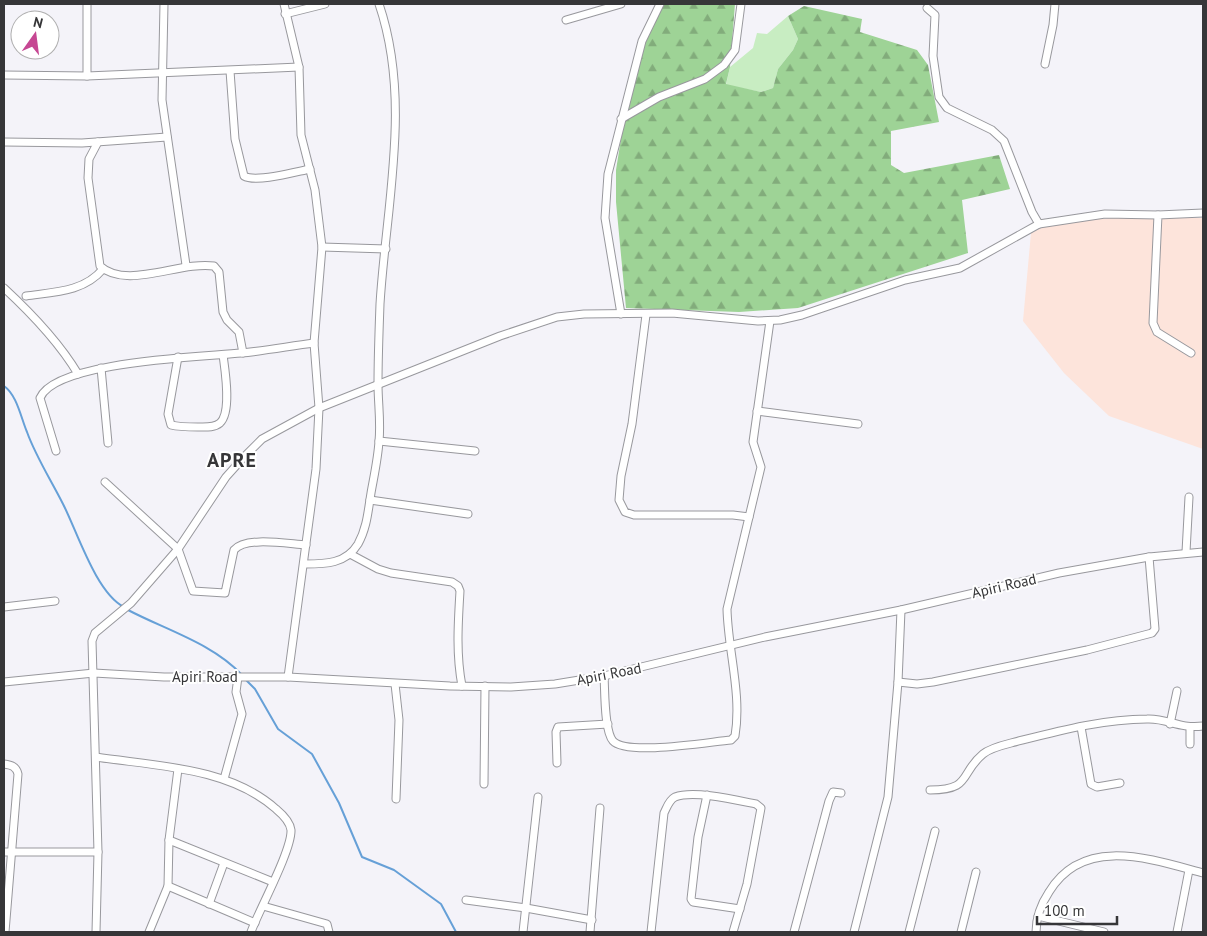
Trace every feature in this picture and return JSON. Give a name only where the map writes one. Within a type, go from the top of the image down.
[{"type":"street","points":[[87,4],[87,76]]},
{"type":"street","points":[[164,4],[162,100],[186,265]]},
{"type":"street","points":[[284,4],[299,68],[302,135],[319,215],[322,247],[314,343],[319,408],[316,469],[305,564],[290,651],[288,677]]},
{"type":"street","points":[[285,14],[325,4]]},
{"type":"street","points":[[305,564],[325,564],[342,560],[350,554],[365,529],[380,441],[378,385],[380,304],[386,249],[396,108],[394,69],[379,4]]},
{"type":"street","points":[[566,20],[621,4]]},
{"type":"street","points":[[621,314],[614,266],[607,237],[605,202],[608,174],[642,41],[660,4]]},
{"type":"street","points":[[621,119],[659,97],[705,79],[724,65],[735,50],[741,4]]},
{"type":"street","points":[[1045,64],[1055,4]]},
{"type":"street","points":[[928,8],[935,15],[933,56],[939,97],[948,108],[992,130],[1004,141],[1032,212],[1039,224]]},
{"type":"street","points":[[4,76],[163,74],[299,68]]},
{"type":"street","points":[[230,71],[235,140],[244,176],[249,179],[260,178],[310,169]]},
{"type":"street","points":[[4,142],[98,142],[166,137]]},
{"type":"street","points":[[98,142],[89,159],[88,178],[100,266],[118,276],[139,275],[186,265],[214,266],[219,272],[224,312],[227,320],[239,332],[242,353]]},
{"type":"street","points":[[96,932],[98,852],[94,673],[91,649],[95,634],[131,603],[178,549],[226,477],[262,439],[319,408],[500,336],[557,317],[584,314],[646,315],[672,313],[770,320],[802,315],[905,280],[960,268],[1039,224],[1105,214],[1158,215],[1203,213]]},
{"type":"street","points":[[1158,215],[1153,280],[1153,324],[1157,332],[1191,353]]},
{"type":"street","points":[[322,247],[386,249]]},
{"type":"street","points":[[26,296],[83,285],[95,279],[103,269]]},
{"type":"street","points":[[4,288],[55,342],[78,374]]},
{"type":"street","points":[[646,315],[632,424],[621,476],[619,500],[625,512],[634,515],[733,515],[749,517]]},
{"type":"street","points":[[604,676],[608,724],[613,741],[621,745],[641,749],[730,740],[735,736],[736,685],[727,609],[761,467],[753,442],[770,320]]},
{"type":"street","points":[[56,451],[40,398],[48,388],[78,374],[101,368],[178,357],[223,355],[314,343]]},
{"type":"street","points":[[178,357],[169,420],[171,424],[176,426],[208,427],[222,421],[226,405],[227,389],[223,355]]},
{"type":"street","points":[[101,368],[108,443]]},
{"type":"street","points":[[757,411],[858,424]]},
{"type":"street","points":[[380,441],[475,451]]},
{"type":"street","points":[[105,482],[178,549],[193,591],[224,593],[227,589],[234,550],[238,545],[250,542],[306,545]]},
{"type":"street","points":[[1186,552],[1189,497]]},
{"type":"street","points":[[370,500],[468,514]]},
{"type":"street","name":"Apiri Road","points":[[4,682],[94,673],[164,678],[288,677],[462,686],[556,684],[604,676],[1059,573],[1149,557],[1186,552],[1203,552]]},
{"type":"street","points":[[350,554],[378,569],[391,573],[452,582],[458,586],[460,591],[457,631],[458,663],[462,686]]},
{"type":"street","points":[[898,682],[933,682],[1087,650],[1152,633],[1155,629],[1149,557]]},
{"type":"street","points":[[4,607],[55,602]]},
{"type":"street","points":[[854,932],[888,797],[898,682],[901,610]]},
{"type":"street","points":[[224,779],[242,714],[236,692],[238,677]]},
{"type":"street","points":[[395,684],[399,720],[396,799]]},
{"type":"street","points":[[484,784],[485,686]]},
{"type":"street","points":[[1170,724],[1177,691]]},
{"type":"street","points":[[930,790],[947,789],[965,780],[985,753],[1009,744],[1081,727],[1145,719],[1154,719],[1190,728],[1203,726]]},
{"type":"street","points":[[557,763],[556,732],[558,727],[608,724]]},
{"type":"street","points":[[1081,727],[1091,784],[1097,787],[1120,783]]},
{"type":"street","points":[[1190,728],[1190,744]]},
{"type":"street","points":[[96,757],[224,779],[270,803],[290,826],[291,833],[273,882],[251,932]]},
{"type":"street","points":[[4,764],[12,766],[18,774],[13,853],[5,928]]},
{"type":"street","points":[[149,932],[168,886],[169,840],[178,770]]},
{"type":"street","points":[[794,932],[829,802],[833,792],[841,793]]},
{"type":"street","points":[[707,795],[698,837],[691,898],[693,902],[700,904],[740,909]]},
{"type":"street","points":[[650,932],[664,813],[668,804],[675,797],[707,795],[756,804],[761,808],[760,823],[733,932]]},
{"type":"street","points":[[523,932],[538,796]]},
{"type":"street","points":[[590,932],[600,808]]},
{"type":"street","points":[[909,932],[935,831]]},
{"type":"street","points":[[169,840],[273,882]]},
{"type":"street","points":[[4,852],[98,852]]},
{"type":"street","points":[[1036,932],[1038,916],[1043,902],[1054,884],[1082,860],[1138,857],[1203,874]]},
{"type":"street","points":[[209,904],[224,863]]},
{"type":"street","points":[[1177,932],[1189,870]]},
{"type":"street","points":[[961,932],[976,872]]},
{"type":"street","points":[[168,886],[255,923]]},
{"type":"street","points":[[466,900],[526,908],[592,920]]},
{"type":"street","points":[[263,906],[327,924],[329,932]]},
{"type":"street","points":[[1038,916],[1104,932]]},
{"type":"shaded area","points":[[1111,218],[1203,218],[1203,449],[1109,416],[1064,373],[1023,321],[1031,233],[1054,222]]},
{"type":"green space","points":[[663,4],[735,4],[730,67],[726,84],[761,92],[773,88],[778,69],[793,50],[798,39],[788,16],[804,6],[862,19],[860,32],[917,50],[928,65],[939,122],[891,131],[891,165],[904,173],[999,155],[1010,189],[962,200],[968,253],[798,308],[739,312],[626,308],[616,202],[616,170],[628,95],[638,54]]},
{"type":"green space","points":[[788,16],[798,39],[793,50],[778,69],[773,88],[761,92],[726,85],[730,67],[753,48],[757,33],[767,34]]},
{"type":"waterway","points":[[4,386],[15,401],[35,450],[96,575],[114,600],[124,607]]},
{"type":"waterway","points":[[128,610],[203,646],[217,654],[242,675]]},
{"type":"waterway","points":[[245,679],[255,689],[278,729],[312,754],[339,803],[362,857],[394,870],[441,904],[456,932]]},
{"type":"district","name":"APRE","points":[[232,460]]}]
